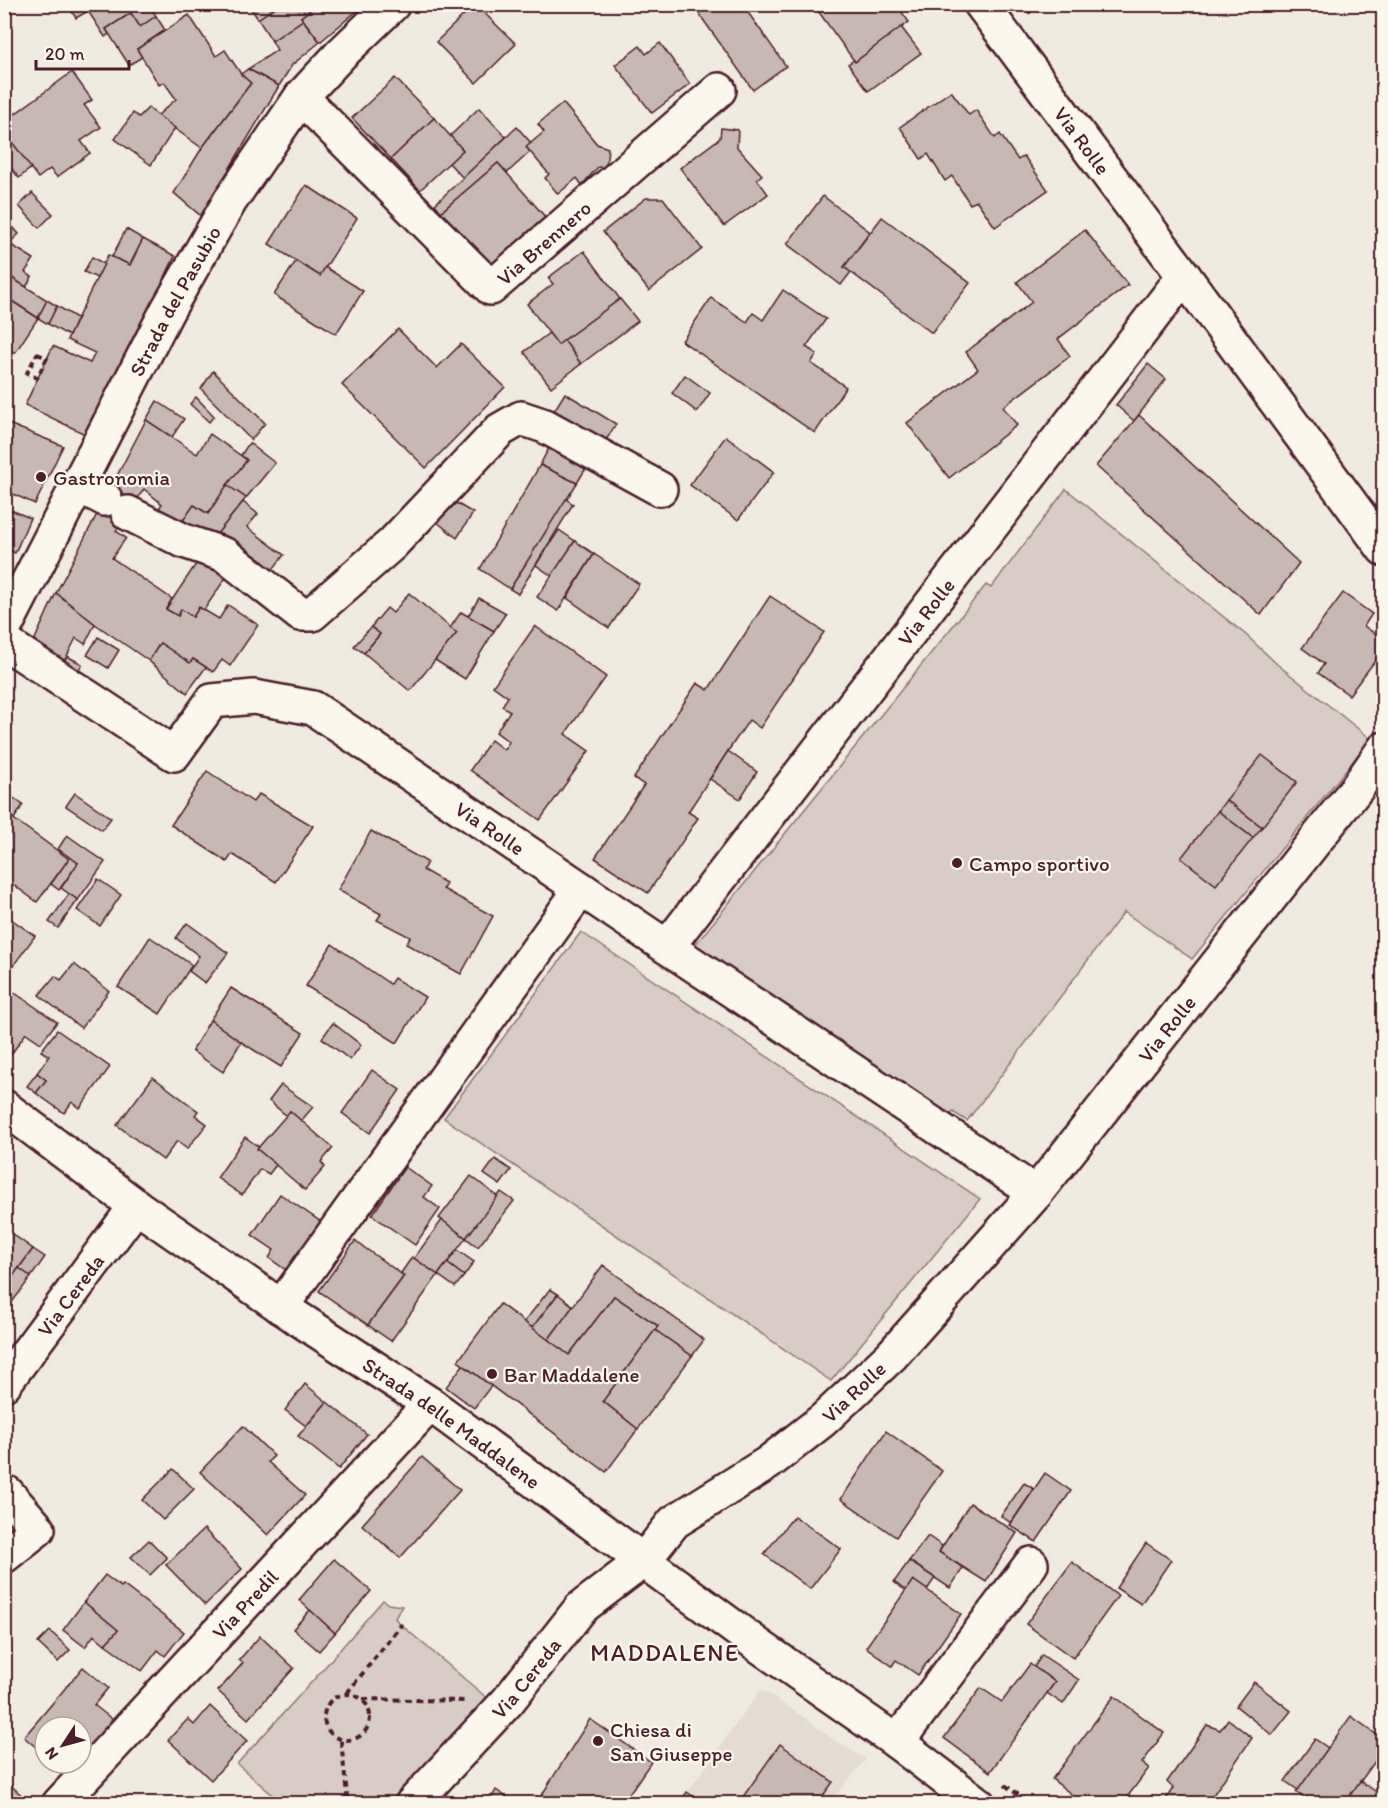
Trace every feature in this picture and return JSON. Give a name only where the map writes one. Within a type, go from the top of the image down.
[{"type":"street","name":"Strada del Pasubio","points":[[4,629],[13,597],[104,499],[167,311],[230,201],[301,97],[341,54],[393,4]]},
{"type":"street","name":"Via Rolle","points":[[981,4],[1184,276],[1383,549]]},
{"type":"street","name":"Via Brennero","points":[[301,97],[491,288],[719,90]]},
{"type":"street","name":"Via Rolle","points":[[667,947],[1184,276]]},
{"type":"street","points":[[104,499],[184,541],[225,555],[300,614],[312,614],[392,544],[500,430],[521,418],[545,426],[660,489]]},
{"type":"street","name":"Via Rolle","points":[[4,642],[174,754],[212,701],[255,697],[313,708],[1036,1193]]},
{"type":"street","name":"Via Rolle","points":[[644,1560],[674,1522],[768,1463],[823,1420],[891,1356],[1036,1193],[1358,788],[1383,749]]},
{"type":"street","points":[[281,1307],[581,889]]},
{"type":"street","name":"Strada delle Maddalene","points":[[4,1107],[136,1206],[281,1307],[430,1404],[978,1803]]},
{"type":"street","name":"Via Cereda","points":[[4,1384],[136,1206]]},
{"type":"street","name":"Via Predil","points":[[59,1803],[430,1404]]},
{"type":"street","points":[[4,1496],[7,1493],[38,1529],[4,1556]]},
{"type":"street","name":"Via Cereda","points":[[412,1803],[508,1701],[581,1608],[644,1560]]},
{"type":"street","points":[[897,1742],[1031,1564]]},
{"type":"path","points":[[37,354],[47,358],[38,378],[27,373],[37,354]]},
{"type":"path","points":[[363,1699],[371,1713],[369,1729],[357,1740],[341,1741],[327,1731],[323,1715],[331,1700],[347,1693],[402,1624]]},
{"type":"path","points":[[347,1693],[363,1699],[508,1701]]},
{"type":"path","points":[[341,1741],[348,1803]]},
{"type":"shaded area","name":"Campo sportivo","points":[[1066,489],[1371,739],[1192,959],[1124,912],[967,1121],[953,1112],[940,1128],[691,950],[986,585],[991,588]]},
{"type":"shaded area","points":[[581,932],[980,1199],[831,1381],[444,1118]]},
{"type":"shaded area","points":[[383,1600],[388,1604],[402,1606],[395,1618],[399,1623],[487,1698],[391,1803],[282,1803],[237,1764]]},
{"type":"shaded area","points":[[761,1689],[832,1739],[866,1759],[829,1803],[679,1804]]},
{"type":"building","points":[[67,4],[149,4],[156,16],[140,27],[131,13],[106,29],[109,34],[105,37],[88,11],[76,18]]},
{"type":"building","points":[[248,4],[280,4],[258,19]]},
{"type":"building","points":[[280,4],[314,4],[315,7],[301,17],[303,20],[272,41],[258,19]]},
{"type":"building","points":[[318,4],[365,4],[320,42],[301,17]]},
{"type":"building","points":[[475,4],[516,44],[476,83],[436,42]]},
{"type":"building","points":[[692,4],[742,4],[786,66],[753,90]]},
{"type":"building","points":[[813,4],[896,4],[909,22],[855,62]]},
{"type":"building","points":[[131,13],[140,27],[156,16],[165,30],[137,49],[142,57],[129,65],[106,29]]},
{"type":"building","points":[[189,15],[216,56],[225,50],[241,74],[251,83],[202,148],[157,116],[176,99],[164,82],[159,85],[137,49]]},
{"type":"building","points":[[303,20],[320,42],[292,65],[279,86],[248,69],[277,50],[272,41]]},
{"type":"building","points":[[901,27],[921,53],[868,91],[848,64],[854,60],[855,62]]},
{"type":"building","points":[[660,43],[690,84],[652,113],[615,65],[640,46],[646,54]]},
{"type":"building","points":[[248,69],[279,86],[201,216],[174,193],[202,148],[251,83],[241,74]]},
{"type":"building","points":[[72,72],[92,100],[84,105],[101,127],[81,141],[90,153],[57,177],[50,169],[38,178],[4,132],[4,122]]},
{"type":"building","points":[[395,78],[434,118],[391,159],[352,118]]},
{"type":"building","points":[[951,91],[969,115],[976,110],[995,138],[1000,134],[1018,160],[1024,156],[1048,190],[995,227],[977,201],[970,204],[952,176],[945,181],[928,154],[921,159],[900,127]]},
{"type":"building","points":[[563,103],[597,144],[608,148],[606,168],[598,167],[582,185],[577,178],[558,194],[545,178],[549,174],[526,147],[544,132],[538,124]]},
{"type":"building","points":[[148,108],[175,128],[151,165],[115,139],[133,113],[139,117]]},
{"type":"building","points":[[479,108],[506,137],[463,178],[449,163],[463,150],[450,136]]},
{"type":"building","points":[[434,118],[463,150],[420,190],[391,159]]},
{"type":"building","points":[[517,127],[531,143],[526,147],[530,152],[507,173],[498,163],[441,212],[435,204]]},
{"type":"building","points":[[721,128],[738,130],[737,147],[762,175],[757,179],[768,194],[724,226],[680,168],[720,138]]},
{"type":"building","points":[[5,132],[31,168],[19,178],[4,159]]},
{"type":"building","points":[[498,163],[547,219],[491,269],[441,212]]},
{"type":"building","points":[[306,185],[357,218],[320,276],[269,244]]},
{"type":"building","points":[[32,193],[53,214],[39,228],[19,206]]},
{"type":"building","points":[[823,196],[870,232],[844,267],[851,272],[841,285],[787,244]]},
{"type":"building","points":[[646,198],[663,198],[702,249],[649,291],[603,232]]},
{"type":"building","points":[[882,217],[970,283],[932,333],[844,267]]},
{"type":"building","points":[[4,219],[19,234],[4,248]]},
{"type":"building","points":[[126,229],[143,239],[130,265],[112,257]]},
{"type":"building","points":[[1085,230],[1128,285],[1058,339],[1070,356],[1003,407],[1017,425],[949,478],[907,423],[978,369],[966,352],[1032,302],[1017,282]]},
{"type":"building","points":[[143,239],[175,256],[89,436],[25,405],[53,346],[90,363],[95,353],[67,340],[108,255],[130,265]]},
{"type":"building","points":[[13,246],[34,259],[25,272],[32,277],[26,287],[4,273],[4,260]]},
{"type":"building","points":[[584,251],[620,299],[558,345],[527,304],[553,284],[548,278]]},
{"type":"building","points":[[92,257],[104,264],[97,278],[84,272]]},
{"type":"building","points":[[296,261],[320,276],[325,267],[363,291],[336,334],[274,295]]},
{"type":"building","points":[[4,273],[47,300],[38,318],[4,296]]},
{"type":"building","points":[[783,290],[826,319],[806,347],[817,354],[811,363],[846,387],[815,433],[682,341],[711,298],[747,322],[753,313],[763,320]]},
{"type":"building","points":[[4,296],[38,318],[15,353],[4,346]]},
{"type":"building","points":[[620,299],[638,321],[581,364],[564,340]]},
{"type":"building","points":[[47,300],[57,306],[48,324],[38,318]]},
{"type":"building","points":[[57,306],[77,318],[69,336],[48,324]]},
{"type":"building","points":[[398,329],[437,368],[461,344],[505,387],[426,468],[342,385]]},
{"type":"building","points":[[549,333],[558,345],[564,340],[581,364],[551,387],[524,352]]},
{"type":"building","points":[[1148,364],[1166,379],[1134,421],[1116,405]]},
{"type":"building","points":[[213,371],[265,423],[251,440],[201,389]]},
{"type":"building","points":[[685,375],[710,393],[697,412],[672,393]]},
{"type":"building","points":[[565,393],[616,424],[600,450],[549,419]]},
{"type":"building","points":[[196,397],[214,416],[209,422],[190,404]]},
{"type":"building","points":[[157,401],[184,419],[172,437],[146,420]]},
{"type":"building","points":[[1139,415],[1299,563],[1261,615],[1096,466]]},
{"type":"building","points":[[146,420],[197,454],[210,434],[247,460],[208,514],[194,505],[179,526],[157,511],[162,504],[144,489],[116,531],[126,538],[112,558],[172,599],[166,609],[178,616],[181,609],[193,617],[199,607],[219,619],[228,605],[258,625],[230,666],[222,660],[213,672],[193,659],[190,663],[160,643],[149,661],[95,624],[56,593]]},
{"type":"building","points":[[4,422],[63,446],[35,504],[4,490]]},
{"type":"building","points":[[726,436],[774,472],[738,520],[690,485]]},
{"type":"building","points":[[249,443],[275,463],[246,498],[227,485],[247,460],[241,455]]},
{"type":"building","points":[[550,446],[588,465],[577,483],[540,465]]},
{"type":"building","points":[[540,465],[577,483],[510,589],[480,569]]},
{"type":"building","points":[[227,485],[246,498],[211,542],[179,526],[194,505],[208,514]]},
{"type":"building","points":[[566,499],[573,504],[518,594],[510,589]]},
{"type":"building","points":[[243,502],[258,514],[247,527],[284,555],[267,577],[216,535]]},
{"type":"building","points":[[456,503],[473,513],[457,538],[437,522]]},
{"type":"building","points":[[4,507],[30,518],[15,553],[4,548]]},
{"type":"building","points":[[559,530],[575,541],[552,576],[536,565]]},
{"type":"building","points":[[575,541],[594,554],[558,611],[537,597]]},
{"type":"building","points":[[594,554],[639,584],[609,628],[567,598]]},
{"type":"building","points":[[200,558],[227,576],[204,610],[199,607],[193,617],[181,609],[178,616],[166,609]]},
{"type":"building","points":[[56,593],[95,624],[85,644],[76,638],[60,670],[30,650]]},
{"type":"building","points":[[409,593],[457,633],[410,691],[364,653],[380,634],[371,627],[387,608],[393,613]]},
{"type":"building","points":[[1343,593],[1372,614],[1364,626],[1384,640],[1384,649],[1349,695],[1318,673],[1324,664],[1302,648]]},
{"type":"building","points":[[770,596],[824,632],[760,728],[749,720],[728,751],[688,812],[698,818],[648,893],[595,858],[644,785],[634,778],[697,683],[708,690]]},
{"type":"building","points":[[479,598],[506,613],[494,631],[468,616]]},
{"type":"building","points":[[461,612],[494,631],[465,679],[435,660],[457,633],[450,628]]},
{"type":"building","points":[[535,626],[606,677],[565,734],[589,751],[540,820],[470,770],[491,740],[504,750],[509,742],[496,732],[510,711],[502,706],[508,697],[493,686]]},
{"type":"building","points":[[371,627],[380,634],[364,653],[354,646]]},
{"type":"building","points":[[98,637],[119,650],[108,668],[87,655]]},
{"type":"building","points":[[160,643],[190,663],[193,659],[206,667],[187,693],[149,661]]},
{"type":"building","points":[[67,656],[82,664],[74,679],[60,670]]},
{"type":"building","points":[[728,751],[757,772],[740,799],[710,779]]},
{"type":"building","points":[[1262,755],[1297,782],[1262,827],[1226,800]]},
{"type":"building","points":[[207,771],[253,802],[259,794],[313,826],[276,882],[232,854],[227,862],[171,825]]},
{"type":"building","points":[[4,791],[23,805],[14,819],[4,812]]},
{"type":"building","points":[[75,793],[111,818],[102,830],[66,806]]},
{"type":"building","points":[[1226,800],[1262,827],[1253,838],[1218,811]]},
{"type":"building","points":[[1218,811],[1253,838],[1216,885],[1181,858]]},
{"type":"building","points":[[4,812],[69,859],[37,902],[4,878]]},
{"type":"building","points":[[371,831],[427,862],[423,870],[446,883],[443,889],[493,916],[461,974],[406,944],[410,937],[377,920],[381,914],[338,890]]},
{"type":"building","points":[[67,835],[105,862],[78,900],[61,888],[78,863],[58,849]]},
{"type":"building","points":[[70,857],[78,863],[59,890],[51,884]]},
{"type":"building","points":[[98,879],[121,895],[100,926],[77,910]]},
{"type":"building","points":[[69,894],[78,900],[58,928],[49,922]]},
{"type":"building","points":[[4,914],[35,936],[8,973],[4,970]]},
{"type":"building","points":[[187,923],[228,953],[205,983],[189,971],[199,956],[176,938]]},
{"type":"building","points":[[150,937],[192,965],[160,1014],[118,987]]},
{"type":"building","points":[[332,944],[390,984],[394,978],[425,997],[397,1043],[306,986]]},
{"type":"building","points":[[74,964],[109,991],[81,1028],[39,995],[55,976],[61,980]]},
{"type":"building","points":[[231,988],[303,1033],[281,1067],[210,1020]]},
{"type":"building","points":[[9,989],[57,1022],[41,1043],[26,1033],[7,1060],[4,1059],[4,995]]},
{"type":"building","points":[[210,1020],[241,1042],[223,1072],[192,1051]]},
{"type":"building","points":[[333,1023],[361,1045],[350,1060],[322,1038]]},
{"type":"building","points":[[57,1030],[110,1067],[80,1108],[72,1102],[64,1113],[36,1093],[46,1080],[37,1073],[49,1056],[41,1051]]},
{"type":"building","points":[[372,1070],[400,1090],[370,1133],[342,1113]]},
{"type":"building","points":[[37,1073],[46,1080],[36,1093],[27,1086]]},
{"type":"building","points":[[153,1077],[198,1111],[195,1115],[207,1124],[187,1149],[177,1141],[163,1160],[117,1125]]},
{"type":"building","points":[[281,1085],[313,1107],[301,1121],[290,1111],[287,1116],[269,1101]]},
{"type":"building","points":[[290,1111],[333,1148],[321,1162],[325,1167],[305,1190],[257,1149]]},
{"type":"building","points":[[245,1137],[259,1147],[257,1149],[276,1165],[269,1174],[260,1169],[242,1195],[217,1178]]},
{"type":"building","points":[[495,1159],[511,1170],[500,1185],[484,1174]]},
{"type":"building","points":[[405,1167],[432,1186],[424,1197],[440,1209],[415,1245],[372,1215]]},
{"type":"building","points":[[471,1176],[498,1197],[466,1238],[439,1218]]},
{"type":"building","points":[[501,1192],[514,1201],[478,1247],[466,1238]]},
{"type":"building","points":[[280,1194],[327,1226],[293,1275],[269,1258],[274,1250],[252,1235]]},
{"type":"building","points":[[442,1220],[466,1238],[438,1275],[414,1258]]},
{"type":"building","points":[[4,1228],[33,1249],[4,1288]]},
{"type":"building","points":[[355,1241],[404,1276],[368,1325],[319,1291]]},
{"type":"building","points":[[33,1249],[45,1257],[31,1277],[19,1268]]},
{"type":"building","points":[[457,1250],[474,1262],[464,1276],[447,1263]]},
{"type":"building","points":[[412,1257],[438,1275],[391,1341],[368,1325],[404,1276],[401,1273]]},
{"type":"building","points":[[447,1263],[464,1276],[455,1287],[438,1275]]},
{"type":"building","points":[[603,1265],[704,1340],[692,1356],[655,1330],[658,1326],[614,1296],[569,1355],[548,1340]]},
{"type":"building","points":[[19,1268],[31,1277],[4,1313],[4,1288]]},
{"type":"building","points":[[550,1289],[558,1294],[532,1328],[524,1322]]},
{"type":"building","points":[[558,1294],[573,1306],[548,1340],[532,1328]]},
{"type":"building","points":[[614,1296],[658,1326],[603,1401],[638,1429],[606,1472],[458,1361],[500,1304],[569,1355]]},
{"type":"building","points":[[655,1330],[692,1356],[638,1429],[603,1401]]},
{"type":"building","points":[[463,1365],[491,1386],[474,1408],[446,1387]]},
{"type":"building","points":[[305,1384],[327,1402],[306,1426],[285,1410]]},
{"type":"building","points":[[327,1402],[367,1434],[339,1469],[298,1436]]},
{"type":"building","points":[[243,1426],[274,1456],[268,1462],[305,1495],[268,1535],[200,1472]]},
{"type":"building","points":[[886,1431],[942,1471],[896,1537],[841,1499]]},
{"type":"building","points":[[422,1457],[460,1490],[400,1558],[362,1525]]},
{"type":"building","points":[[173,1469],[194,1489],[163,1520],[142,1500]]},
{"type":"building","points":[[1045,1473],[1071,1491],[1036,1542],[1010,1525]]},
{"type":"building","points":[[1024,1483],[1034,1489],[1011,1523],[1001,1516]]},
{"type":"building","points":[[970,1503],[1017,1533],[986,1582],[939,1552]]},
{"type":"building","points":[[794,1516],[841,1549],[810,1589],[764,1554]]},
{"type":"building","points":[[204,1529],[242,1569],[205,1605],[166,1565]]},
{"type":"building","points":[[928,1536],[942,1546],[939,1552],[963,1568],[950,1588],[909,1561]]},
{"type":"building","points":[[149,1540],[167,1558],[150,1575],[131,1557]]},
{"type":"building","points":[[1146,1543],[1171,1560],[1141,1604],[1116,1588]]},
{"type":"building","points":[[334,1559],[371,1591],[335,1633],[299,1600]]},
{"type":"building","points":[[909,1561],[935,1578],[927,1590],[913,1580],[906,1591],[894,1582]]},
{"type":"building","points":[[1072,1562],[1118,1596],[1073,1658],[1026,1624]]},
{"type":"building","points":[[105,1575],[121,1587],[123,1585],[184,1632],[165,1656],[158,1650],[142,1671],[105,1644],[118,1630],[84,1602]]},
{"type":"building","points":[[913,1580],[961,1614],[918,1675],[896,1660],[892,1666],[866,1647]]},
{"type":"building","points":[[84,1602],[118,1630],[105,1644],[94,1635],[85,1647],[63,1630]]},
{"type":"building","points":[[310,1610],[335,1633],[319,1651],[293,1629]]},
{"type":"building","points":[[50,1631],[70,1650],[58,1662],[38,1643]]},
{"type":"building","points":[[260,1636],[294,1668],[248,1719],[218,1691],[243,1663],[239,1660]]},
{"type":"building","points":[[1042,1655],[1079,1680],[1063,1704],[1047,1693],[1055,1682],[1034,1667]]},
{"type":"building","points":[[1030,1664],[1055,1682],[990,1772],[944,1738],[981,1688],[1002,1702]]},
{"type":"building","points":[[83,1667],[108,1688],[94,1705],[113,1720],[93,1744],[93,1715],[43,1715]]},
{"type":"building","points":[[1254,1682],[1291,1711],[1272,1735],[1236,1706]]},
{"type":"building","points":[[1114,1696],[1164,1733],[1142,1763],[1149,1768],[1122,1804],[1084,1804],[1052,1779]]},
{"type":"building","points":[[210,1706],[247,1741],[211,1780],[168,1740],[188,1719],[194,1725]]},
{"type":"building","points":[[1351,1716],[1384,1740],[1384,1749],[1344,1804],[1312,1804],[1296,1792]]},
{"type":"building","name":"Chiesa di San Giuseppe","points":[[590,1719],[651,1762],[622,1804],[536,1804]]},
{"type":"building","points":[[1228,1719],[1252,1738],[1207,1804],[1163,1804],[1173,1788],[1167,1782],[1207,1725],[1220,1730]]},
{"type":"building","points":[[33,1726],[33,1745],[24,1737]]},
{"type":"building","points":[[1315,1739],[1328,1748],[1298,1790],[1285,1781]]},
{"type":"building","points":[[780,1744],[833,1782],[817,1804],[738,1804]]},
{"type":"building","points":[[4,1779],[31,1804],[4,1804]]},
{"type":"building","points":[[1360,1781],[1384,1797],[1383,1804],[1344,1804]]},
{"type":"building","points":[[496,1790],[517,1804],[488,1804]]},
{"type":"building","points":[[687,1792],[704,1804],[679,1804]]},
{"type":"place","name":"Gastronomia","points":[[41,477]]},
{"type":"place","name":"Campo sportivo","points":[[957,863]]},
{"type":"place","name":"Bar Maddalene","points":[[492,1374]]},
{"type":"place","name":"Chiesa di San Giuseppe","points":[[598,1741]]},
{"type":"district","name":"MADDALENE","points":[[665,1652]]}]
